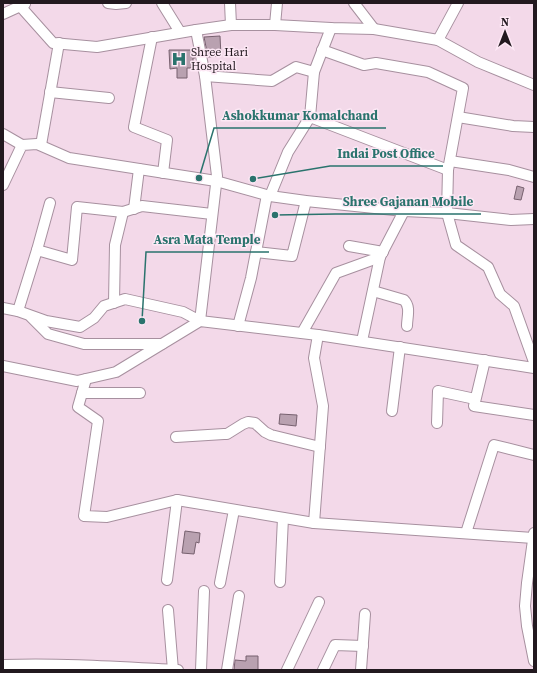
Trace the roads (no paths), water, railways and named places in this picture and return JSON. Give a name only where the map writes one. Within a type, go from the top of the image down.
[{"type":"street","points":[[108,3],[126,3]]},
{"type":"street","points":[[162,3],[180,32]]},
{"type":"street","points":[[230,3],[231,25]]},
{"type":"street","points":[[275,25],[277,3]]},
{"type":"street","points":[[354,3],[374,29]]},
{"type":"street","points":[[438,40],[458,3]]},
{"type":"street","points":[[3,14],[24,4],[53,43],[96,47],[180,32],[231,25],[275,25],[374,29],[438,40],[478,62],[534,85]]},
{"type":"street","points":[[238,326],[252,278],[256,252],[269,195],[288,152],[310,117],[314,72],[331,28]]},
{"type":"street","points":[[196,30],[205,76],[216,176],[200,321]]},
{"type":"street","points":[[152,37],[134,127],[167,140],[163,173]]},
{"type":"street","points":[[41,145],[59,43]]},
{"type":"street","points":[[322,50],[364,65],[376,63],[428,72],[463,88],[449,165],[447,213],[456,246],[488,267],[500,294],[514,306],[534,362]]},
{"type":"street","points":[[205,76],[272,81],[296,67],[314,72]]},
{"type":"street","points":[[50,92],[109,98]]},
{"type":"street","points":[[310,117],[449,165],[509,170],[534,177]]},
{"type":"street","points":[[458,117],[513,126],[534,127]]},
{"type":"street","points":[[3,134],[22,144],[41,145],[69,158],[216,181],[269,195],[306,201],[511,220],[534,219]]},
{"type":"street","points":[[3,185],[22,144]]},
{"type":"street","points":[[134,209],[139,169]]},
{"type":"street","points":[[256,252],[292,256],[306,201]]},
{"type":"street","points":[[18,311],[50,203]]},
{"type":"street","points":[[37,250],[72,260],[77,207],[123,212],[142,206],[212,214]]},
{"type":"street","points":[[362,341],[382,254],[404,211]]},
{"type":"street","points":[[114,303],[116,245],[123,212]]},
{"type":"street","points":[[349,246],[382,254]]},
{"type":"street","points":[[302,333],[336,273],[382,254]]},
{"type":"street","points":[[373,291],[404,300],[407,303],[407,326]]},
{"type":"street","points":[[3,308],[18,311],[46,321],[80,327],[94,318],[104,306],[125,299],[183,312],[200,321],[362,341],[534,368]]},
{"type":"street","points":[[30,316],[48,334],[84,344],[164,344]]},
{"type":"street","points":[[3,366],[77,381],[86,379],[116,372],[200,321]]},
{"type":"street","points":[[314,523],[323,406],[315,361],[318,335]]},
{"type":"street","points":[[392,411],[400,347]]},
{"type":"street","points":[[485,360],[474,406],[534,415]]},
{"type":"street","points":[[86,379],[78,407],[98,421],[84,516],[106,518],[177,500],[314,523],[466,533],[533,535],[530,583],[525,606],[525,616],[534,662]]},
{"type":"street","points":[[437,422],[438,391],[475,399]]},
{"type":"street","points":[[82,393],[140,393]]},
{"type":"street","points":[[176,437],[224,434],[231,432],[245,423],[251,422],[256,423],[271,435],[320,447]]},
{"type":"street","points":[[466,533],[494,445],[534,455]]},
{"type":"street","points":[[167,580],[177,500]]},
{"type":"street","points":[[220,583],[234,510]]},
{"type":"street","points":[[280,582],[283,518]]},
{"type":"street","points":[[202,670],[204,591]]},
{"type":"street","points":[[227,670],[239,596]]},
{"type":"street","points":[[287,670],[319,602]]},
{"type":"street","points":[[168,610],[173,670]]},
{"type":"street","points":[[361,670],[365,614]]},
{"type":"street","points":[[323,670],[335,645],[362,646]]},
{"type":"street","points":[[3,665],[35,664],[123,666],[178,670]]},
{"type":"place","name":"Shree Hari Hospital","points":[[179,59]]},
{"type":"place","name":"Ashokkumar Komalchand","points":[[199,178]]},
{"type":"place","name":"Indai Post Office","points":[[253,179]]},
{"type":"place","name":"Shree Gajanan Mobile","points":[[275,215]]},
{"type":"place","name":"Asra Mata Temple","points":[[142,321]]}]
